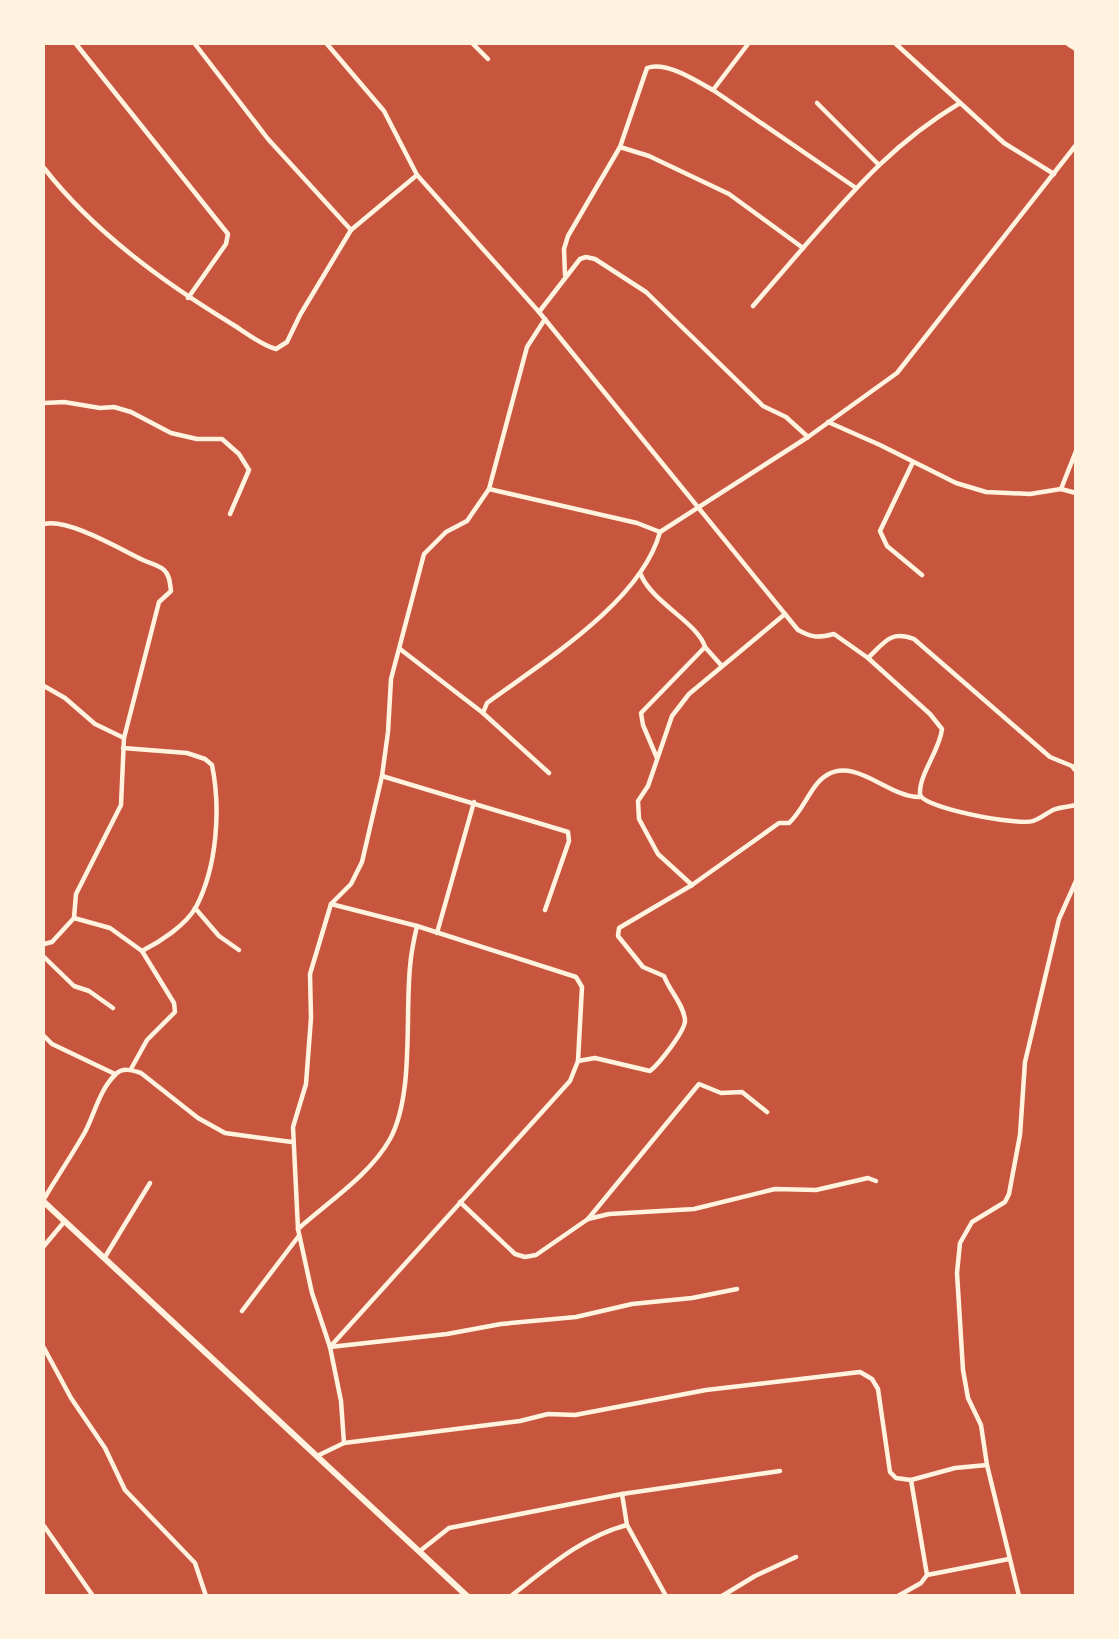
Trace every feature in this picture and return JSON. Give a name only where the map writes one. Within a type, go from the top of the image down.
[{"type":"street","points":[[76,44],[228,234],[226,244],[188,297]]},
{"type":"street","points":[[195,44],[268,139],[351,230]]},
{"type":"street","points":[[327,44],[384,111],[417,175],[539,312],[699,505],[784,615],[798,630],[813,638],[820,639],[834,634],[868,658],[930,714],[942,729],[924,780],[921,797]]},
{"type":"street","points":[[473,44],[488,59]]},
{"type":"street","points":[[713,90],[748,44]]},
{"type":"street","points":[[896,44],[1004,143],[1053,174]]},
{"type":"street","points":[[1068,44],[1076,49]]},
{"type":"street","points":[[565,275],[564,249],[568,236],[620,147],[643,74],[647,68],[658,66],[690,77],[713,90],[856,188]]},
{"type":"street","points":[[817,103],[878,164]]},
{"type":"street","points":[[753,306],[878,164],[930,121],[960,104]]},
{"type":"street","points":[[483,713],[487,703],[603,614],[641,575],[655,551],[660,532],[808,437],[897,373],[1076,145]]},
{"type":"street","points":[[620,147],[649,156],[729,194],[803,248]]},
{"type":"street","points":[[44,168],[60,189],[122,247],[188,297],[270,348],[282,346],[351,230],[417,175]]},
{"type":"street","points":[[539,312],[565,275],[580,259],[586,256],[594,259],[646,292],[763,406],[786,417],[808,437]]},
{"type":"street","points":[[344,1443],[341,1401],[330,1347],[312,1293],[298,1237],[292,1142],[293,1126],[306,1084],[310,974],[331,904],[351,884],[362,862],[382,776],[388,732],[391,679],[424,554],[435,540],[467,521],[489,489],[527,347],[545,320]]},
{"type":"street","points":[[44,403],[114,407],[131,412],[171,434],[197,439],[222,439],[239,454],[249,470],[230,514]]},
{"type":"street","points":[[828,422],[956,483],[986,492],[1030,494],[1061,489],[1076,493]]},
{"type":"street","points":[[1061,489],[1076,451]]},
{"type":"street","points":[[913,462],[880,531],[887,546],[922,575]]},
{"type":"street","points":[[489,489],[637,523],[660,532]]},
{"type":"street","points":[[44,524],[52,522],[116,545],[164,569],[170,578],[171,591],[159,602],[124,738],[121,805],[76,894],[74,918],[52,942],[44,945]]},
{"type":"street","points":[[641,575],[646,586],[688,626],[721,665]]},
{"type":"street","points":[[692,885],[658,854],[639,819],[638,801],[648,786],[672,716],[689,694],[721,665],[784,615]]},
{"type":"street","points":[[868,658],[894,636],[901,634],[914,639],[1050,757],[1072,766],[1076,771]]},
{"type":"street","points":[[657,758],[643,725],[641,713],[705,647]]},
{"type":"street","points":[[400,649],[483,713],[549,773]]},
{"type":"street","points":[[44,686],[71,702],[95,724],[124,738]]},
{"type":"street","points":[[123,747],[187,753],[205,759],[212,765],[216,810],[211,866],[195,908],[167,935],[142,951]]},
{"type":"street","points":[[578,1061],[595,1058],[650,1071],[664,1057],[684,1026],[684,1016],[664,976],[643,967],[618,936],[619,928],[692,885],[779,823],[789,823],[825,776],[835,771],[852,772],[921,797],[939,807],[1017,822],[1033,822],[1056,808],[1076,806]]},
{"type":"street","points":[[382,776],[568,832],[569,841],[545,910]]},
{"type":"street","points":[[437,933],[474,802]]},
{"type":"street","points":[[1019,1596],[987,1465],[981,1425],[968,1398],[963,1370],[957,1273],[960,1243],[972,1222],[1005,1202],[1009,1194],[1020,1135],[1025,1062],[1059,919],[1076,881]]},
{"type":"street","points":[[330,1347],[570,1081],[578,1061],[582,987],[576,977],[417,926],[331,904]]},
{"type":"street","points":[[195,908],[219,936],[240,950]]},
{"type":"street","points":[[74,918],[110,928],[142,951],[176,1009],[147,1040],[131,1069]]},
{"type":"street","points":[[298,1229],[362,1173],[388,1141],[399,1118],[406,1062],[410,966],[417,926]]},
{"type":"street","points":[[44,957],[74,986],[89,991],[112,1008]]},
{"type":"street","points":[[44,1036],[52,1044],[115,1074],[131,1069],[141,1073],[198,1118],[225,1133],[292,1142]]},
{"type":"street","points":[[115,1074],[85,1132],[44,1201],[467,1596]]},
{"type":"street","points":[[460,1202],[515,1254],[525,1257],[536,1254],[558,1242],[588,1219],[699,1084],[721,1093],[742,1092],[767,1112]]},
{"type":"street","points":[[588,1219],[609,1214],[694,1209],[775,1188],[816,1190],[868,1178],[876,1181]]},
{"type":"street","points":[[105,1257],[150,1183]]},
{"type":"street","points":[[44,1246],[64,1222]]},
{"type":"street","points":[[242,1311],[298,1237]]},
{"type":"street","points":[[330,1347],[447,1334],[501,1324],[576,1317],[632,1304],[692,1298],[737,1289]]},
{"type":"street","points":[[44,1348],[71,1398],[105,1448],[125,1490],[195,1563],[206,1596]]},
{"type":"street","points":[[317,1456],[344,1443],[520,1421],[548,1414],[575,1414],[706,1390],[860,1372],[872,1379],[878,1389],[891,1472],[896,1478],[911,1480],[955,1468],[987,1465]]},
{"type":"street","points":[[420,1551],[449,1528],[622,1494],[780,1471]]},
{"type":"street","points":[[911,1480],[927,1575]]},
{"type":"street","points":[[622,1494],[627,1526],[666,1596]]},
{"type":"street","points":[[44,1526],[93,1596]]},
{"type":"street","points":[[511,1596],[603,1532],[627,1526]]},
{"type":"street","points":[[722,1596],[755,1576],[796,1557]]},
{"type":"street","points":[[898,1596],[921,1583],[927,1575],[1010,1558]]}]
